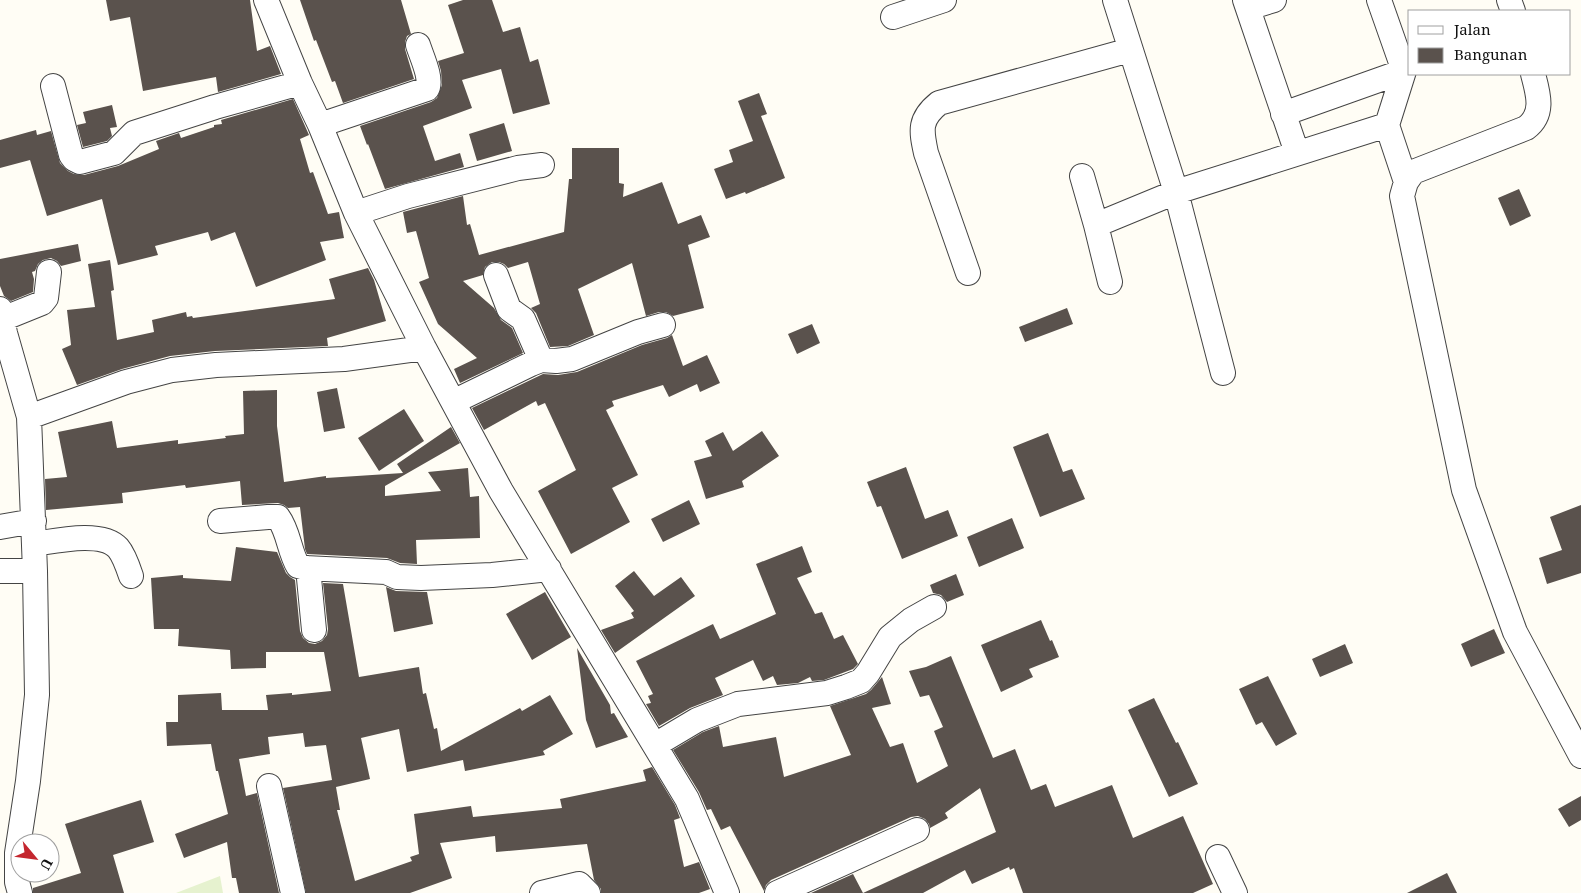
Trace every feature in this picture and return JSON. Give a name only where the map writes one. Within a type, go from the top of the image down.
[{"type":"street","points":[[266,0],[356,213],[424,348],[501,491],[687,799],[727,893]]},
{"type":"street","points":[[893,17],[944,0]]},
{"type":"street","points":[[1115,0],[1176,192],[1223,373]]},
{"type":"street","points":[[1274,0],[1247,4],[1297,153]]},
{"type":"street","points":[[1379,0],[1404,71],[1387,125],[1406,182]]},
{"type":"street","points":[[320,125],[428,89],[430,86],[429,79],[418,45]]},
{"type":"street","points":[[968,273],[926,153],[922,135],[925,117],[939,103],[1130,50]]},
{"type":"street","points":[[1283,114],[1404,71]]},
{"type":"street","points":[[1533,75],[1539,98],[1538,111],[1534,122],[1526,128],[1413,172],[1406,182],[1402,196],[1464,490],[1514,632],[1581,756]]},
{"type":"street","points":[[54,86],[71,155],[80,162],[114,152],[134,133],[215,107],[300,83]]},
{"type":"street","points":[[1096,225],[1176,192],[1387,125]]},
{"type":"street","points":[[356,213],[408,196],[518,168],[542,165]]},
{"type":"street","points":[[1082,176],[1110,282]]},
{"type":"street","points":[[20,893],[17,882],[17,853],[28,782],[37,695],[34,532],[29,417],[1,316],[42,303],[46,298],[49,272]]},
{"type":"street","points":[[496,275],[509,309],[523,319],[541,360]]},
{"type":"street","points":[[453,402],[541,360],[572,359],[638,332],[663,325]]},
{"type":"street","points":[[29,417],[126,382],[172,370],[216,365],[344,358],[424,348]]},
{"type":"street","points":[[220,521],[278,517],[284,525],[293,558],[298,566],[308,568],[386,572],[397,577],[421,578],[492,575],[548,569]]},
{"type":"street","points":[[0,527],[107,541],[118,547],[131,576]]},
{"type":"street","points":[[308,568],[314,630]]},
{"type":"street","points":[[0,571],[35,571]]},
{"type":"street","points":[[655,745],[696,720],[738,704],[826,693],[860,681],[865,678],[890,637],[911,620],[934,606]]},
{"type":"street","points":[[269,786],[293,893]]},
{"type":"street","points":[[777,893],[917,830]]},
{"type":"street","points":[[1218,857],[1235,893]]},
{"type":"street","points":[[542,893],[579,884],[588,893]]},
{"type":"green space","points":[[220,876],[223,893],[176,893]]},
{"type":"building","points":[[106,0],[250,0],[257,51],[270,46],[281,74],[218,92],[216,77],[143,91],[130,17],[110,21]]},
{"type":"building","points":[[300,0],[401,0],[411,34],[407,36],[405,49],[414,79],[343,103],[335,81],[332,82],[316,40],[314,41]]},
{"type":"building","points":[[463,0],[492,0],[503,32],[520,27],[530,62],[538,59],[550,104],[513,114],[501,69],[462,80],[472,108],[423,126],[435,161],[460,153],[464,167],[385,189],[360,126],[431,102],[437,98],[442,85],[438,61],[464,53],[448,5]]},
{"type":"building","points":[[759,93],[767,114],[761,116],[785,178],[746,194],[745,192],[726,199],[714,169],[733,162],[729,150],[753,141],[738,101]]},
{"type":"building","points":[[293,99],[309,135],[300,139],[310,173],[313,172],[328,214],[339,212],[344,238],[320,242],[326,260],[256,287],[235,232],[211,241],[208,232],[155,246],[158,255],[118,265],[102,199],[47,216],[30,160],[0,168],[0,140],[36,130],[37,135],[51,131],[60,163],[74,174],[84,175],[118,166],[159,149],[156,141],[179,133],[181,138],[214,127],[214,125],[222,124],[221,120]]},
{"type":"building","points":[[112,105],[117,127],[110,128],[112,136],[107,141],[83,147],[77,125],[86,123],[83,112]]},
{"type":"building","points":[[504,123],[512,151],[477,161],[469,134]]},
{"type":"building","points":[[572,148],[619,148],[619,183],[624,184],[623,197],[662,182],[678,224],[701,215],[710,237],[688,245],[704,308],[673,316],[666,312],[659,312],[646,316],[632,263],[578,289],[594,335],[568,346],[550,347],[536,313],[531,308],[540,304],[528,262],[508,268],[499,262],[492,262],[485,267],[483,275],[463,281],[494,308],[501,320],[512,328],[523,353],[460,383],[454,369],[477,358],[438,324],[419,282],[429,278],[416,231],[407,233],[403,212],[463,196],[467,225],[470,224],[479,255],[564,232],[569,179],[572,179]]},
{"type":"building","points":[[1519,189],[1531,216],[1510,226],[1498,198]]},
{"type":"building","points":[[78,244],[81,261],[61,266],[51,258],[43,260],[38,264],[35,271],[32,272],[34,279],[33,292],[11,301],[4,296],[0,286],[0,259]]},
{"type":"building","points":[[110,260],[114,290],[111,291],[117,340],[154,332],[152,320],[186,312],[187,317],[192,316],[193,318],[335,299],[329,279],[368,268],[374,280],[386,321],[327,338],[328,346],[215,351],[170,356],[122,369],[77,385],[62,349],[71,345],[67,310],[95,307],[88,264]]},
{"type":"building","points":[[1067,308],[1073,324],[1025,342],[1019,327]]},
{"type":"building","points":[[812,324],[820,343],[797,354],[788,334]]},
{"type":"building","points":[[672,335],[683,366],[707,355],[720,383],[700,392],[697,384],[669,397],[663,385],[612,401],[614,406],[606,410],[638,475],[612,488],[630,522],[571,554],[538,491],[576,470],[545,403],[538,406],[536,401],[484,430],[472,408],[543,374],[558,375],[577,372],[642,345]]},
{"type":"building","points":[[337,388],[345,428],[324,432],[317,392]]},
{"type":"building","points":[[277,390],[277,426],[284,482],[326,476],[326,478],[403,473],[397,464],[451,427],[460,443],[385,486],[385,496],[441,491],[428,472],[468,468],[470,497],[479,496],[480,538],[416,540],[417,564],[400,563],[387,558],[307,554],[300,507],[288,508],[278,503],[242,505],[240,481],[186,488],[185,485],[122,493],[123,503],[46,510],[45,479],[67,477],[58,432],[112,421],[117,448],[178,440],[178,444],[226,438],[225,436],[244,434],[243,391]]},
{"type":"building","points":[[404,409],[424,441],[379,471],[358,438]]},
{"type":"building","points":[[762,431],[779,456],[742,481],[744,487],[706,499],[694,461],[712,456],[705,441],[723,432],[733,451]]},
{"type":"building","points":[[1048,433],[1063,472],[1072,469],[1085,499],[1040,517],[1013,447]]},
{"type":"building","points":[[906,467],[925,519],[948,510],[958,536],[902,559],[881,506],[877,507],[867,482]]},
{"type":"building","points":[[689,500],[700,524],[663,542],[651,519]]},
{"type":"building","points":[[1581,505],[1581,573],[1547,584],[1539,558],[1562,550],[1550,517]]},
{"type":"building","points":[[1012,518],[1024,548],[979,567],[967,537]]},
{"type":"building","points":[[802,546],[812,572],[797,578],[815,614],[822,612],[834,639],[843,635],[858,664],[853,669],[824,680],[812,681],[810,677],[798,683],[777,685],[773,676],[763,681],[753,660],[715,678],[723,695],[690,708],[659,726],[646,704],[651,703],[648,696],[653,694],[636,661],[713,624],[720,639],[776,614],[756,564]]},
{"type":"building","points":[[236,547],[277,552],[286,573],[295,580],[300,631],[303,638],[309,643],[315,644],[322,641],[327,635],[323,583],[343,584],[359,677],[419,667],[423,694],[426,693],[434,729],[437,728],[441,751],[520,708],[522,711],[550,695],[573,734],[543,751],[545,755],[465,771],[463,760],[407,772],[399,729],[361,738],[370,779],[336,787],[340,810],[337,810],[355,881],[412,861],[410,857],[419,854],[414,814],[471,806],[473,817],[562,808],[560,799],[646,781],[643,770],[652,767],[675,805],[680,818],[674,820],[684,867],[699,862],[710,889],[699,893],[601,893],[601,889],[594,880],[587,844],[496,852],[495,836],[440,843],[452,878],[410,893],[306,893],[283,788],[332,780],[326,745],[305,747],[303,733],[268,737],[270,754],[239,759],[246,796],[257,793],[279,893],[239,893],[236,878],[232,878],[227,842],[184,858],[175,834],[228,814],[218,771],[216,771],[211,744],[167,746],[166,722],[178,722],[178,695],[221,693],[222,710],[268,710],[266,695],[292,693],[292,695],[331,691],[324,652],[266,652],[266,668],[231,669],[230,650],[178,646],[179,629],[154,629],[151,578],[183,575],[183,578],[231,581]]},
{"type":"building","points":[[634,571],[654,596],[681,577],[695,596],[615,653],[601,630],[634,618],[631,613],[634,611],[615,586]]},
{"type":"building","points":[[956,574],[964,595],[947,602],[941,595],[933,593],[930,585]]},
{"type":"building","points":[[386,587],[396,591],[427,592],[433,624],[394,632]]},
{"type":"building","points":[[545,592],[571,637],[532,660],[506,614]]},
{"type":"building","points":[[1041,620],[1059,657],[1029,669],[1033,677],[1001,692],[981,645]]},
{"type":"building","points":[[1494,629],[1505,653],[1471,667],[1461,644]]},
{"type":"building","points":[[1345,644],[1353,663],[1320,677],[1312,659]]},
{"type":"building","points":[[577,648],[610,705],[611,714],[614,713],[628,737],[596,748],[586,720]]},
{"type":"building","points":[[951,656],[993,758],[1015,749],[1031,790],[1046,784],[1055,807],[1112,785],[1133,838],[1183,816],[1213,884],[1193,893],[1023,893],[1014,868],[1010,870],[1009,867],[972,884],[965,870],[923,893],[863,893],[996,832],[980,788],[945,813],[948,818],[930,828],[925,819],[918,816],[911,817],[771,880],[766,885],[764,891],[730,826],[721,830],[711,809],[707,810],[699,792],[673,750],[703,732],[719,726],[723,747],[776,737],[784,777],[851,755],[830,706],[866,694],[882,677],[891,704],[872,708],[890,747],[903,743],[917,783],[948,766],[934,731],[943,727],[929,695],[920,697],[909,671],[926,667]]},
{"type":"building","points":[[1268,676],[1297,734],[1276,746],[1262,722],[1256,725],[1239,689]]},
{"type":"building","points":[[1154,698],[1198,784],[1169,797],[1128,710]]},
{"type":"building","points":[[1581,796],[1581,820],[1569,827],[1558,809]]},
{"type":"building","points":[[141,800],[154,842],[113,855],[124,893],[33,893],[33,888],[49,883],[60,883],[60,880],[81,873],[65,824]]},
{"type":"building","points":[[1447,873],[1457,893],[1407,893]]},
{"type":"building","points":[[853,874],[863,893],[811,893]]}]
